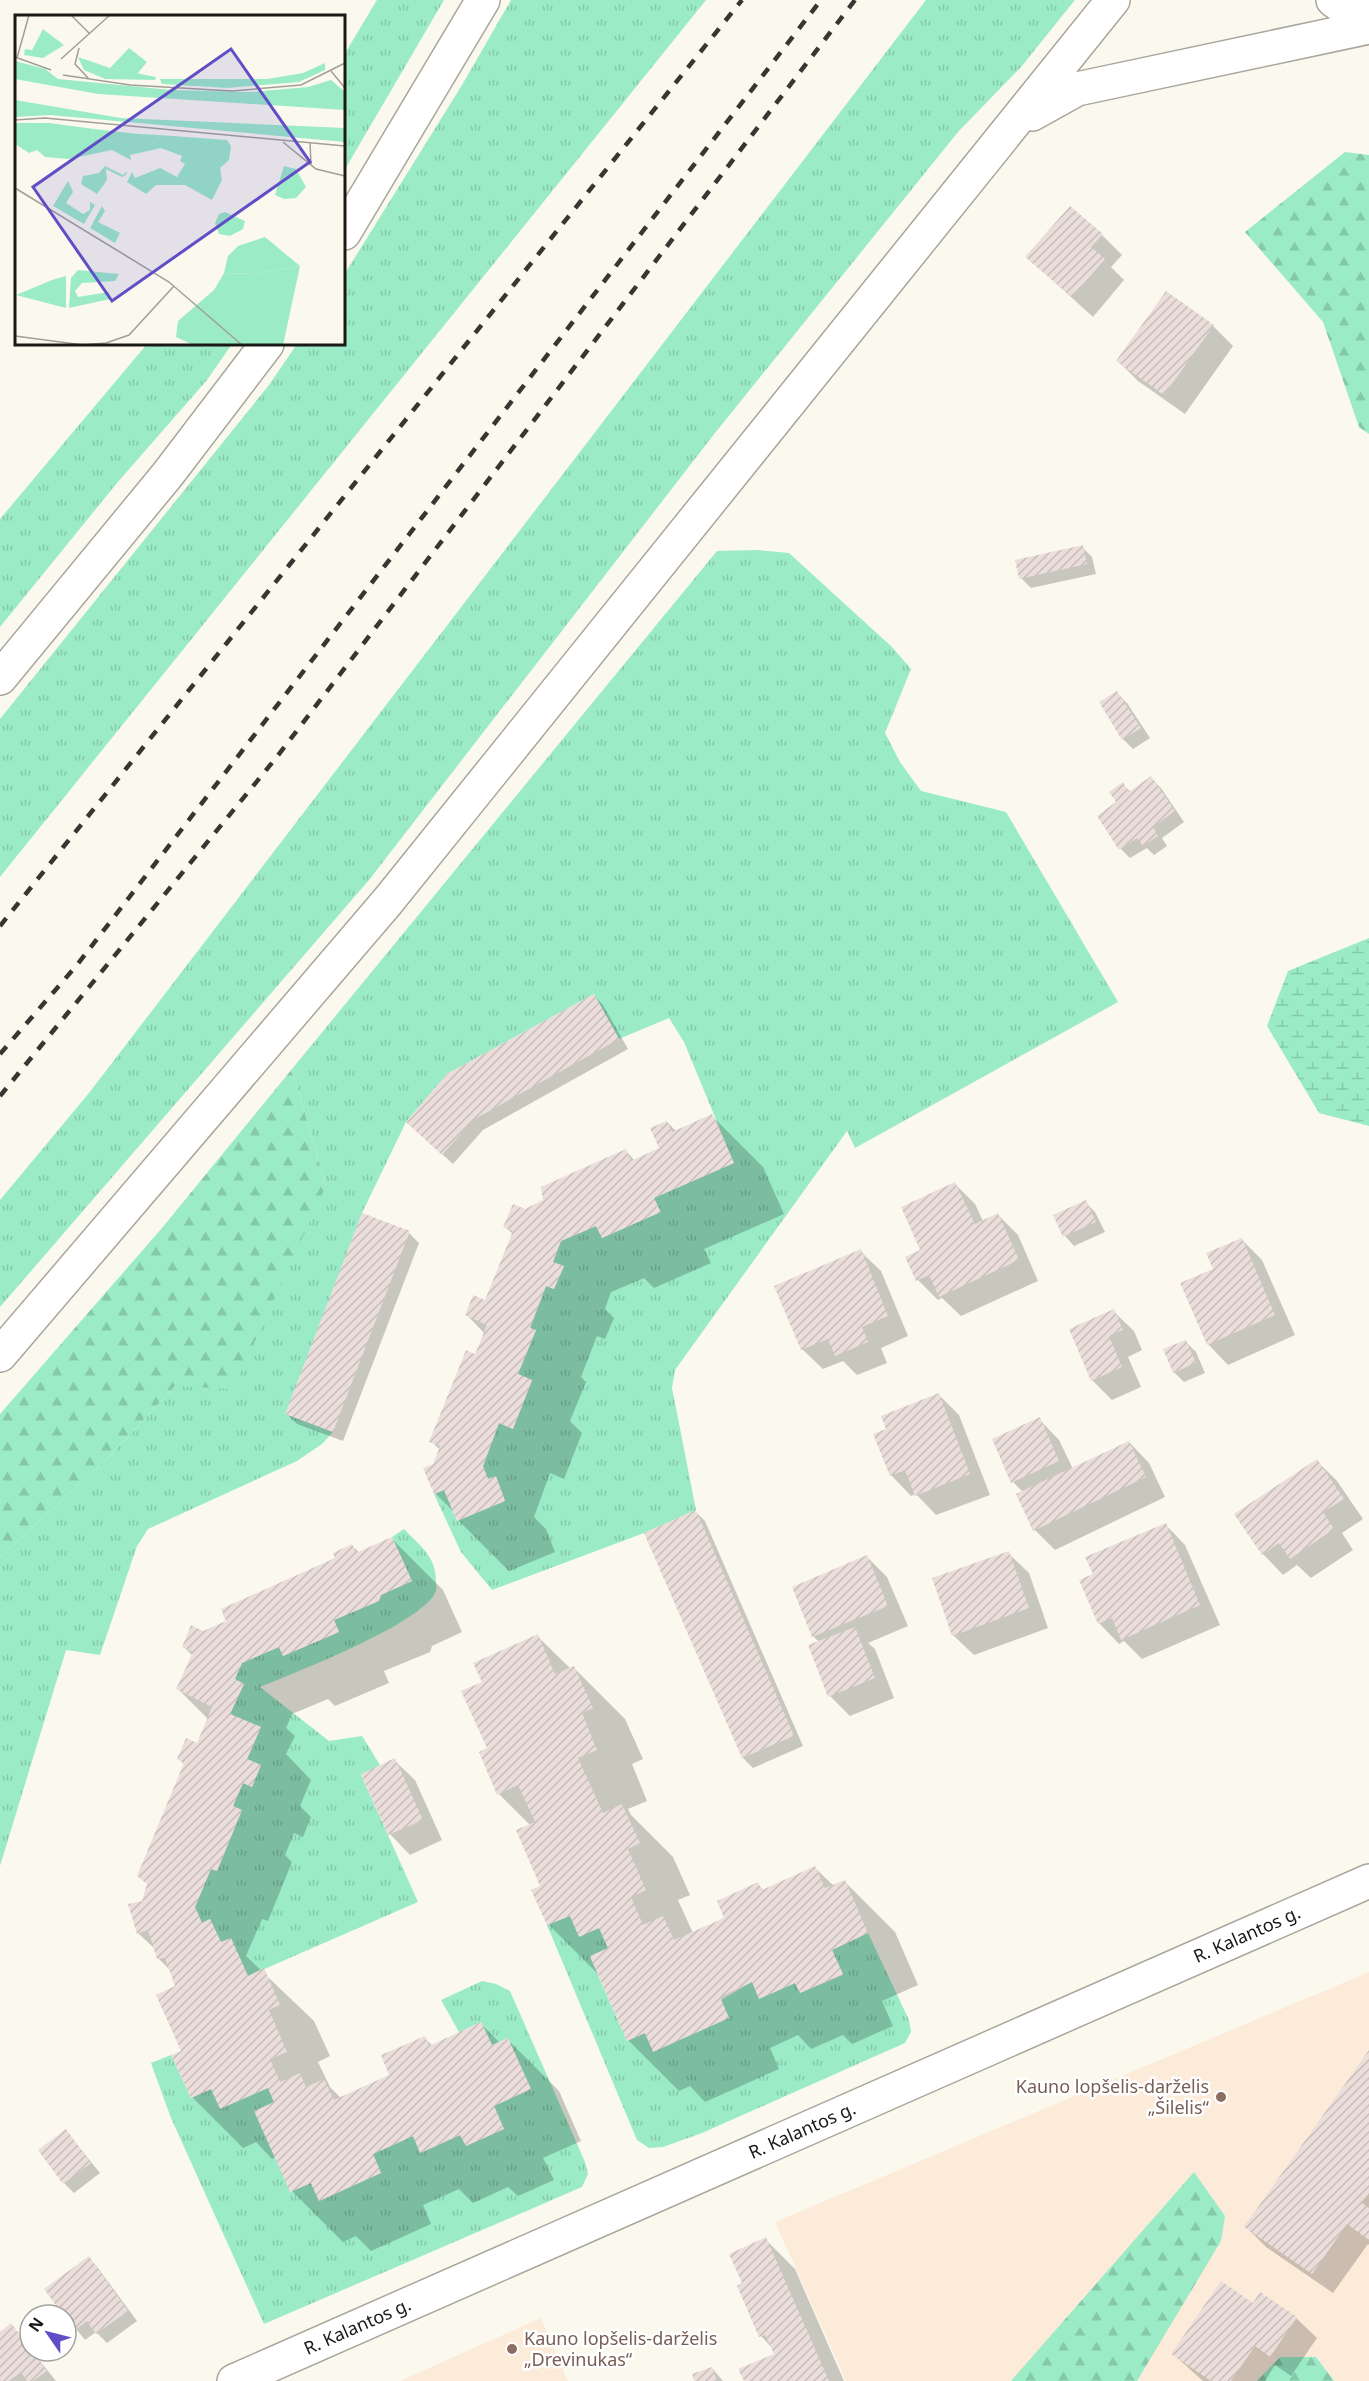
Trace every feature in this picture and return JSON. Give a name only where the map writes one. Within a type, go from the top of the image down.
[{"type":"main road","points":[[345,231],[483,0]]},
{"type":"main road","points":[[0,1355],[388,901],[1113,0]]},
{"type":"main road","points":[[1333,0],[1340,5],[1369,12]]},
{"type":"main road","points":[[1000,140],[1038,109],[1077,90],[1369,27]]},
{"type":"main road","points":[[0,678],[168,474],[266,345]]},
{"type":"main road","name":"R. Kalantos g.","points":[[234,2381],[1369,1881]]},
{"type":"shaded area","name":"Kauno lopšelis-darželis „Šilelis“","points":[[1369,1972],[1369,2381],[846,2381],[775,2222]]},
{"type":"shaded area","name":"Kauno lopšelis-darželis „Drevinukas“","points":[[541,2318],[568,2381],[400,2381]]},
{"type":"green space","points":[[377,0],[444,0],[345,169],[345,53]]},
{"type":"green space","points":[[511,0],[706,0],[0,877],[0,719],[269,385],[296,345],[345,345],[345,273],[462,85]]},
{"type":"green space","points":[[926,0],[1075,0],[1021,67],[958,132],[715,433],[369,880],[0,1307],[0,1200],[89,1093]]},
{"type":"green space","points":[[1345,152],[1369,155],[1369,434],[1359,427],[1323,322],[1245,232]]},
{"type":"green space","points":[[146,345],[231,345],[207,380],[117,483],[0,627],[0,519]]},
{"type":"green space","points":[[757,550],[789,553],[892,647],[911,669],[885,733],[900,762],[921,791],[1006,812],[1118,1002],[855,1148],[847,1131],[675,1370],[672,1388],[696,1510],[644,1533],[492,1590],[461,1552],[434,1494],[444,1490],[457,1521],[505,1501],[496,1477],[488,1479],[483,1466],[499,1423],[513,1429],[532,1381],[518,1374],[536,1330],[530,1328],[546,1286],[554,1289],[564,1266],[553,1262],[561,1241],[596,1226],[602,1238],[660,1212],[654,1198],[734,1163],[684,1042],[669,1018],[619,1039],[594,994],[447,1074],[406,1122],[362,1213],[286,1414],[333,1432],[322,1444],[297,1461],[148,1529],[137,1546],[100,1655],[66,1650],[0,1866],[0,1557],[108,1458],[175,1386],[326,1186],[292,1069],[717,551]]},
{"type":"green space","points":[[1369,938],[1369,1126],[1319,1113],[1267,1026],[1288,971]]},
{"type":"green space","points":[[292,1069],[326,1186],[233,1389],[175,1386],[108,1458],[0,1557],[0,1414],[162,1228]]},
{"type":"green space","points":[[404,1529],[422,1547],[433,1565],[436,1590],[426,1604],[408,1618],[356,1646],[260,1687],[329,1741],[362,1736],[380,1765],[361,1775],[418,1902],[248,1976],[231,1939],[221,1942],[210,1919],[202,1923],[195,1907],[211,1869],[217,1871],[242,1810],[233,1806],[243,1783],[252,1787],[261,1765],[247,1759],[261,1727],[230,1714],[244,1684],[235,1679],[242,1663],[279,1647],[283,1656],[339,1632],[334,1620],[379,1601],[381,1595],[412,1581],[392,1537]]},
{"type":"green space","points":[[570,1916],[579,1936],[599,1928],[608,1948],[590,1957],[627,2041],[645,2033],[653,2051],[729,2018],[721,2000],[752,1982],[759,1998],[795,1983],[800,1993],[843,1975],[832,1950],[868,1933],[909,2020],[911,2032],[905,2043],[702,2133],[663,2147],[649,2148],[637,2140],[547,1925]]},
{"type":"green space","points":[[482,1981],[496,1984],[510,1991],[585,2162],[588,2174],[582,2187],[264,2324],[171,2118],[151,2063],[171,2055],[191,2098],[211,2089],[268,2088],[274,2102],[290,2192],[311,2183],[319,2201],[381,2173],[373,2154],[413,2136],[421,2153],[460,2135],[466,2146],[504,2129],[494,2106],[531,2089],[508,2038],[492,2045],[481,2022],[459,2032],[441,2000]]},
{"type":"green space","points":[[1194,2172],[1225,2216],[1221,2241],[1137,2381],[1011,2381]]},
{"type":"green space","points":[[1280,2357],[1316,2357],[1334,2381],[1257,2381]]},
{"type":"building","points":[[1070,206],[1103,234],[1091,247],[1105,259],[1072,297],[1025,257]]},
{"type":"building","points":[[1166,291],[1214,325],[1164,395],[1116,361]]},
{"type":"building","points":[[1083,545],[1087,564],[1019,579],[1015,560]]},
{"type":"building","points":[[1117,691],[1141,728],[1122,740],[1099,702]]},
{"type":"building","points":[[1151,776],[1175,811],[1153,827],[1158,836],[1143,846],[1137,838],[1119,850],[1097,816],[1116,802],[1109,792],[1123,782],[1129,792]]},
{"type":"building","points":[[594,994],[619,1039],[473,1120],[442,1155],[406,1122],[447,1074]]},
{"type":"building","points":[[712,1114],[734,1163],[654,1198],[661,1212],[602,1238],[596,1226],[561,1241],[553,1262],[564,1266],[554,1289],[546,1286],[530,1328],[536,1330],[518,1374],[532,1380],[513,1429],[499,1423],[483,1466],[488,1479],[496,1476],[505,1501],[457,1521],[444,1490],[434,1494],[423,1468],[433,1464],[440,1446],[429,1442],[466,1350],[475,1354],[487,1325],[465,1315],[473,1295],[485,1300],[513,1231],[503,1227],[513,1204],[525,1209],[543,1200],[541,1187],[626,1149],[631,1161],[659,1148],[650,1128],[667,1121],[672,1132]]},
{"type":"building","points":[[955,1182],[975,1224],[998,1213],[1019,1260],[939,1297],[929,1275],[916,1281],[905,1257],[920,1250],[901,1207]]},
{"type":"building","points":[[1086,1200],[1096,1222],[1063,1237],[1053,1215]]},
{"type":"building","points":[[362,1213],[410,1231],[333,1432],[285,1414]]},
{"type":"building","points":[[1242,1238],[1275,1315],[1207,1345],[1180,1283],[1213,1269],[1206,1253]]},
{"type":"building","points":[[861,1249],[888,1316],[862,1327],[868,1342],[835,1356],[828,1339],[801,1350],[774,1286]]},
{"type":"building","points":[[1114,1309],[1123,1330],[1109,1336],[1122,1367],[1091,1381],[1069,1329]]},
{"type":"building","points":[[1186,1340],[1196,1363],[1173,1373],[1163,1349]]},
{"type":"building","points":[[939,1393],[970,1474],[915,1496],[905,1470],[890,1476],[873,1434],[886,1429],[881,1416]]},
{"type":"building","points":[[1040,1417],[1059,1461],[1011,1483],[992,1439]]},
{"type":"building","points":[[1129,1441],[1146,1477],[1033,1531],[1016,1494]]},
{"type":"building","points":[[1317,1459],[1344,1499],[1323,1512],[1334,1529],[1290,1559],[1279,1543],[1262,1555],[1234,1514]]},
{"type":"building","points":[[696,1510],[794,1736],[742,1758],[644,1533]]},
{"type":"building","points":[[1166,1523],[1200,1605],[1121,1640],[1112,1618],[1098,1624],[1079,1580],[1093,1574],[1085,1557]]},
{"type":"building","points":[[392,1537],[412,1581],[381,1595],[379,1601],[334,1620],[339,1632],[283,1656],[279,1647],[242,1663],[235,1679],[244,1684],[230,1714],[261,1727],[247,1759],[261,1765],[252,1787],[243,1783],[233,1806],[242,1810],[217,1871],[211,1869],[195,1907],[202,1923],[210,1919],[221,1942],[231,1938],[248,1976],[264,1968],[280,2005],[269,2010],[287,2052],[270,2059],[280,2082],[300,2073],[306,2087],[324,2079],[334,2100],[389,2075],[381,2055],[425,2036],[429,2046],[481,2022],[492,2045],[508,2038],[531,2089],[494,2106],[504,2129],[466,2146],[460,2135],[420,2153],[413,2136],[373,2154],[381,2173],[319,2201],[311,2183],[290,2192],[254,2111],[274,2102],[268,2088],[220,2109],[211,2089],[191,2098],[171,2055],[181,2051],[156,1995],[175,1986],[165,1958],[157,1959],[148,1930],[137,1934],[128,1904],[142,1901],[147,1884],[137,1876],[184,1763],[177,1759],[186,1738],[197,1743],[212,1707],[176,1689],[193,1652],[182,1647],[191,1625],[203,1631],[226,1621],[221,1609],[335,1558],[333,1553],[352,1544],[356,1553]]},
{"type":"building","points":[[1009,1551],[1029,1608],[952,1636],[932,1578]]},
{"type":"building","points":[[867,1555],[888,1606],[812,1637],[792,1587]]},
{"type":"building","points":[[855,1627],[875,1678],[828,1697],[808,1645]]},
{"type":"building","points":[[538,1634],[555,1674],[574,1666],[593,1708],[582,1713],[597,1750],[578,1758],[603,1813],[622,1804],[640,1843],[628,1849],[646,1890],[631,1897],[643,1925],[663,1916],[674,1940],[724,1918],[717,1901],[758,1882],[762,1890],[815,1866],[825,1888],[845,1880],[868,1933],[832,1950],[843,1974],[800,1993],[795,1983],[759,1999],[752,1982],[720,1997],[729,2018],[653,2052],[645,2033],[627,2041],[590,1956],[608,1948],[599,1928],[579,1937],[570,1916],[547,1925],[531,1890],[540,1886],[516,1830],[535,1822],[518,1785],[497,1795],[479,1752],[487,1748],[461,1691],[482,1682],[473,1663]]},
{"type":"building","points":[[395,1758],[423,1820],[388,1835],[361,1774]]},
{"type":"building","points":[[1369,2050],[1369,2193],[1362,2203],[1369,2208],[1369,2240],[1347,2224],[1312,2274],[1244,2227]]},
{"type":"building","points":[[66,2129],[91,2163],[63,2184],[38,2150]]},
{"type":"building","points":[[766,2237],[829,2381],[744,2381],[738,2369],[774,2354],[765,2335],[759,2337],[737,2286],[742,2283],[729,2254]]},
{"type":"building","points":[[89,2256],[128,2311],[96,2334],[87,2321],[78,2328],[78,2303],[54,2303],[44,2289]]},
{"type":"building","points":[[1221,2281],[1253,2303],[1260,2292],[1297,2317],[1270,2357],[1255,2346],[1231,2381],[1211,2381],[1171,2354]]},
{"type":"building","points":[[11,2323],[18,2332],[18,2363],[41,2363],[47,2371],[33,2381],[27,2381],[21,2372],[9,2381],[0,2381],[0,2332]]},
{"type":"building","points":[[712,2367],[717,2381],[694,2381],[692,2374]]},
{"type":"railway","points":[[0,926],[742,0]]},
{"type":"railway","points":[[0,1054],[77,965],[821,0]]},
{"type":"railway","points":[[0,1096],[276,758],[855,0]]},
{"type":"place","name":"Kauno lopšelis-darželis „Šilelis“","points":[[1221,2097]]},
{"type":"place","name":"Kauno lopšelis-darželis „Drevinukas“","points":[[512,2349]]}]
